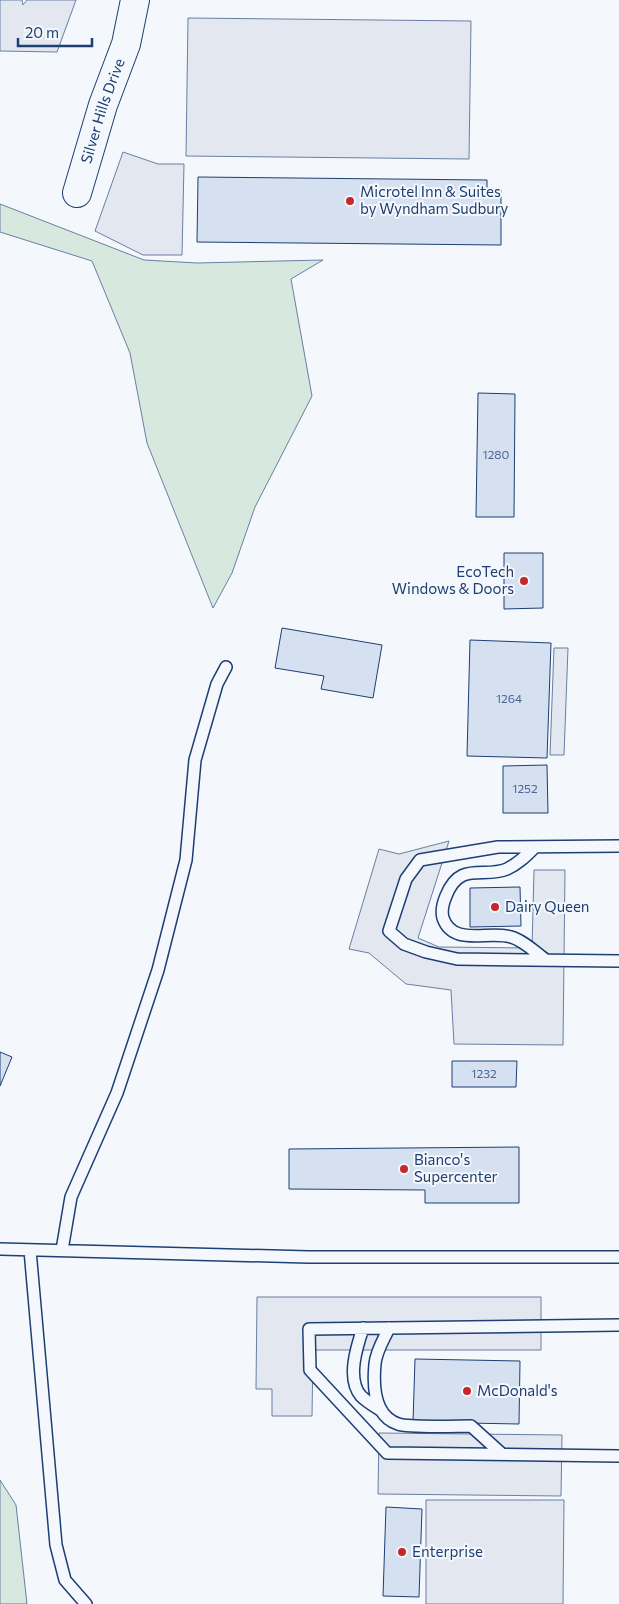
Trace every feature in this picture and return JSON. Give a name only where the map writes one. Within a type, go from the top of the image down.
[{"type":"street","name":"Silver Hills Drive","points":[[77,193],[103,105],[126,44],[135,0]]},
{"type":"lane","points":[[62,1250],[72,1197],[117,1093],[158,970],[186,860],[195,760],[217,684],[226,667]]},
{"type":"lane","points":[[619,846],[498,847],[420,860],[406,879],[389,931],[404,944],[426,952],[457,959],[619,960]]},
{"type":"lane","points":[[534,848],[521,861],[506,870],[476,872],[461,876],[449,888],[442,914],[446,928],[455,934],[512,937],[546,960]]},
{"type":"lane","points":[[0,1249],[308,1258],[619,1257]]},
{"type":"lane","points":[[30,1250],[56,1545],[65,1580],[86,1604]]},
{"type":"lane","points":[[619,1325],[308,1329],[310,1370],[387,1453],[619,1456]]},
{"type":"lane","points":[[363,1328],[355,1350],[354,1377],[360,1395],[380,1410],[386,1418],[399,1425],[471,1426],[502,1454]]},
{"type":"lane","points":[[380,1410],[375,1363],[389,1328]]},
{"type":"shaded area","points":[[0,0],[22,0],[23,5],[27,0],[76,0],[57,52],[0,51]]},
{"type":"shaded area","points":[[188,18],[471,21],[469,159],[186,156]]},
{"type":"shaded area","points":[[123,152],[158,164],[184,164],[182,255],[143,255],[95,231]]},
{"type":"shaded area","points":[[0,204],[144,260],[197,263],[323,260],[291,279],[312,396],[255,507],[232,573],[213,608],[147,443],[130,353],[92,261],[0,232]]},
{"type":"shaded area","points":[[554,648],[568,648],[564,755],[550,755]]},
{"type":"shaded area","points":[[449,841],[418,938],[439,947],[532,948],[534,870],[565,870],[563,1045],[454,1044],[451,990],[406,984],[369,953],[349,949],[379,849],[399,854]]},
{"type":"shaded area","points":[[257,1297],[541,1297],[541,1350],[313,1350],[312,1416],[272,1416],[272,1389],[256,1389]]},
{"type":"shaded area","points":[[379,1433],[562,1435],[561,1496],[378,1494]]},
{"type":"shaded area","points":[[0,1480],[16,1505],[27,1604],[0,1604]]},
{"type":"shaded area","points":[[426,1500],[564,1500],[563,1604],[426,1604]]},
{"type":"building","points":[[198,177],[487,180],[487,189],[501,189],[501,245],[197,242]]},
{"type":"building","points":[[478,393],[515,394],[514,517],[476,517]]},
{"type":"building","name":"EcoTech Windows & Doors","points":[[504,553],[543,553],[543,608],[504,609]]},
{"type":"building","points":[[282,628],[382,645],[373,698],[321,689],[324,676],[275,668]]},
{"type":"building","points":[[470,640],[551,643],[547,758],[467,756]]},
{"type":"building","points":[[547,765],[548,813],[503,813],[503,766]]},
{"type":"building","name":"Dairy Queen","points":[[520,887],[521,926],[470,927],[470,888]]},
{"type":"building","points":[[0,1052],[12,1057],[0,1086]]},
{"type":"building","points":[[452,1061],[517,1061],[516,1087],[452,1087]]},
{"type":"building","name":"Bianco's Supercenter","points":[[519,1147],[519,1203],[425,1203],[425,1190],[289,1189],[289,1149]]},
{"type":"building","name":"McDonald's","points":[[415,1359],[520,1361],[519,1424],[413,1422]]},
{"type":"building","name":"Enterprise","points":[[386,1507],[422,1509],[419,1597],[383,1596]]},
{"type":"place","name":"Microtel Inn & Suites by Wyndham Sudbury","points":[[350,201]]},
{"type":"place","name":"EcoTech Windows & Doors","points":[[524,581]]},
{"type":"place","name":"Dairy Queen","points":[[495,907]]},
{"type":"place","name":"Bianco's Supercenter","points":[[404,1169]]},
{"type":"place","name":"McDonald's","points":[[467,1391]]},
{"type":"place","name":"Enterprise","points":[[402,1552]]}]
